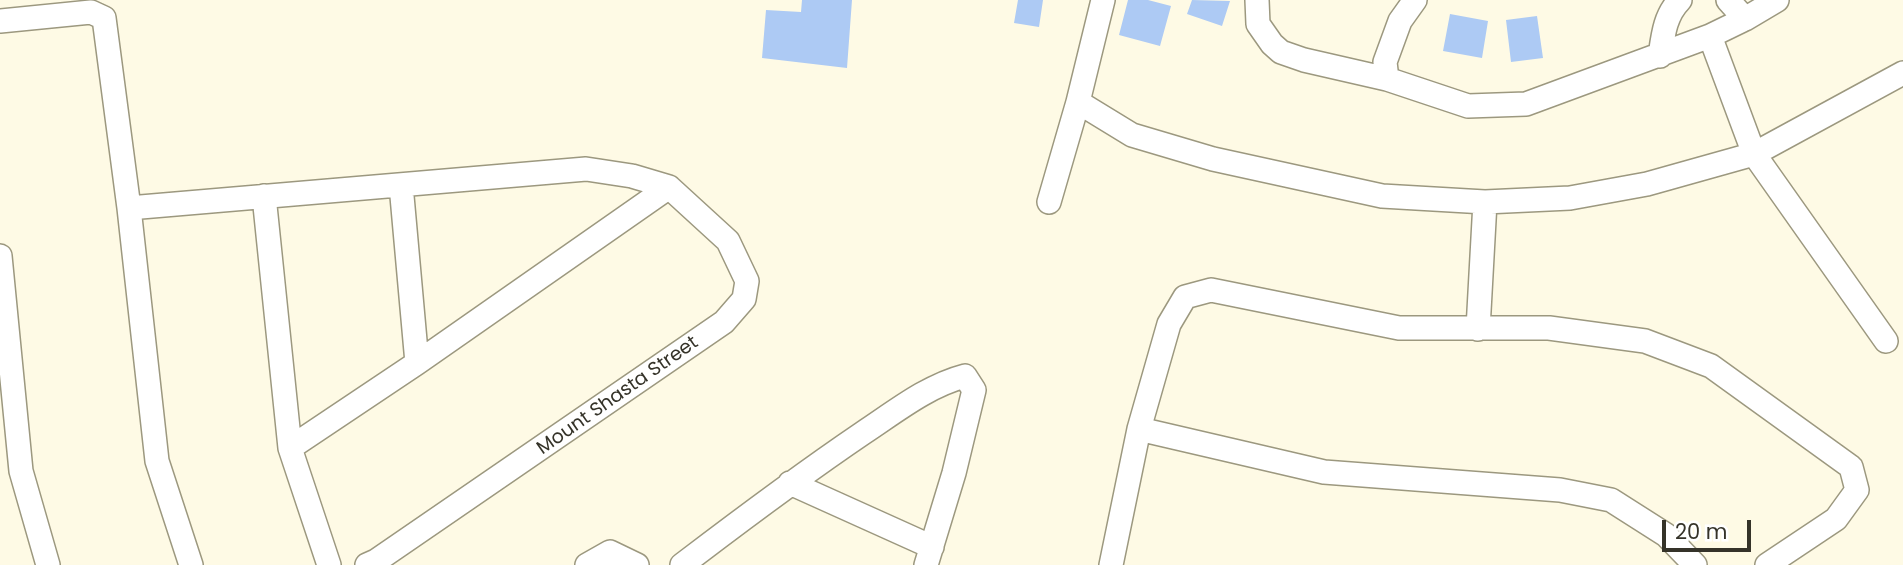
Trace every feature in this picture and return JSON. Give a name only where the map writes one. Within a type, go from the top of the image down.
[{"type":"street","points":[[1049,202],[1078,102],[1103,0]]},
{"type":"street","points":[[1257,0],[1258,24],[1281,52],[1387,79],[1468,106],[1526,104],[1710,36],[1777,0]]},
{"type":"street","points":[[1387,79],[1385,62],[1400,21],[1415,0]]},
{"type":"street","points":[[1660,56],[1666,21],[1680,0]]},
{"type":"street","points":[[1728,0],[1745,19]]},
{"type":"street","points":[[0,21],[91,12],[104,18],[129,208],[157,461],[191,565]]},
{"type":"street","points":[[1710,36],[1754,154],[1886,341]]},
{"type":"street","points":[[1078,102],[1132,135],[1213,159],[1382,196],[1485,202],[1570,198],[1647,184],[1754,154],[1903,73]]},
{"type":"street","points":[[129,208],[586,169],[632,176],[669,187]]},
{"type":"street","points":[[401,185],[417,363]]},
{"type":"street","points":[[290,447],[417,363],[669,187]]},
{"type":"street","name":"Mount Shasta Street","points":[[367,565],[724,322],[744,299],[747,281],[728,241],[669,187]]},
{"type":"street","points":[[264,196],[290,447],[329,565]]},
{"type":"street","points":[[1478,329],[1485,202]]},
{"type":"street","points":[[0,256],[21,471],[48,565]]},
{"type":"street","points":[[1111,565],[1139,429],[1170,324],[1185,297],[1211,290],[1399,328],[1549,328],[1644,341],[1711,366],[1851,467],[1857,490],[1836,519],[1767,565]]},
{"type":"street","points":[[681,565],[790,483],[913,399],[946,381],[965,376],[974,390],[954,472],[929,556],[790,483]]},
{"type":"street","points":[[1139,429],[1324,472],[1535,487],[1611,500],[1666,535],[1695,565]]},
{"type":"street","points":[[587,565],[610,552],[637,565]]},
{"type":"building","points":[[802,0],[852,0],[847,68],[762,58],[766,10],[801,12]]},
{"type":"building","points":[[1018,0],[1043,0],[1039,27],[1014,23]]},
{"type":"building","points":[[1128,0],[1148,0],[1171,6],[1160,46],[1119,35]]},
{"type":"building","points":[[1192,0],[1230,1],[1222,26],[1187,14]]},
{"type":"building","points":[[1450,14],[1488,21],[1482,58],[1443,51]]},
{"type":"building","points":[[1537,16],[1543,58],[1511,62],[1506,20]]}]
